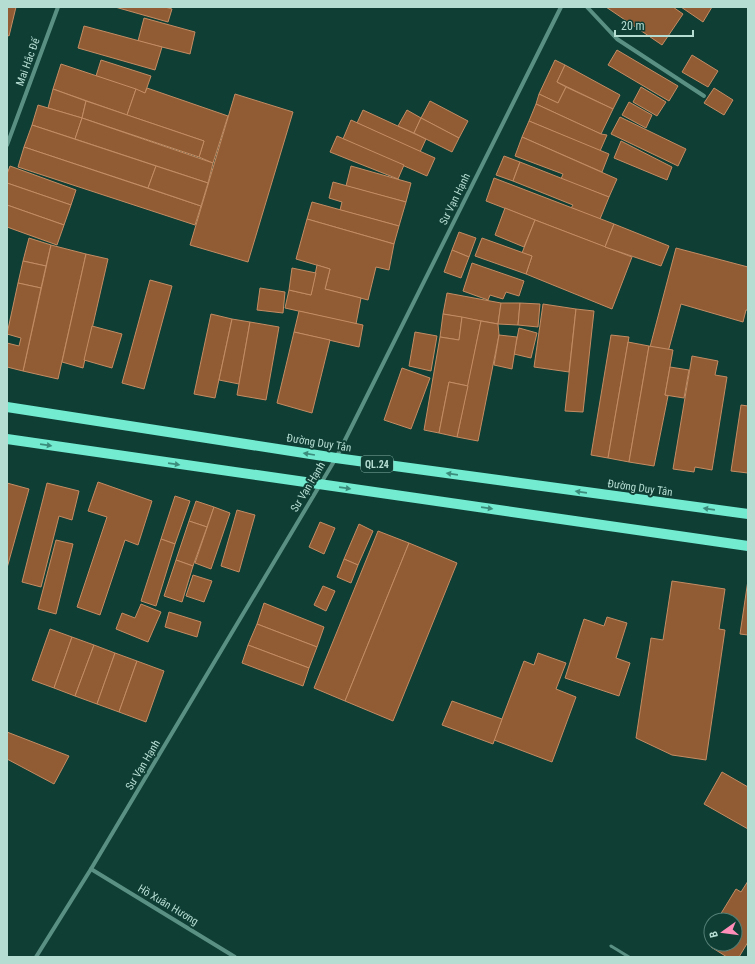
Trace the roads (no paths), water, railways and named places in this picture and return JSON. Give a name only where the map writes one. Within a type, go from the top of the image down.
[{"type":"main road","name":"Đường Duy Tân","points":[[7,407],[336,458],[748,514]]},
{"type":"main road","points":[[7,439],[748,546]]},
{"type":"street","name":"Mai Hắc Đế","points":[[7,145],[58,7]]},
{"type":"street","name":"Sư Vạn Hạnh","points":[[36,957],[91,869],[336,458],[561,7]]},
{"type":"street","points":[[587,7],[617,39],[704,96]]},
{"type":"street","name":"Hồ Xuân Hương","points":[[91,869],[235,957]]},
{"type":"lane","points":[[611,946],[629,957]]}]
